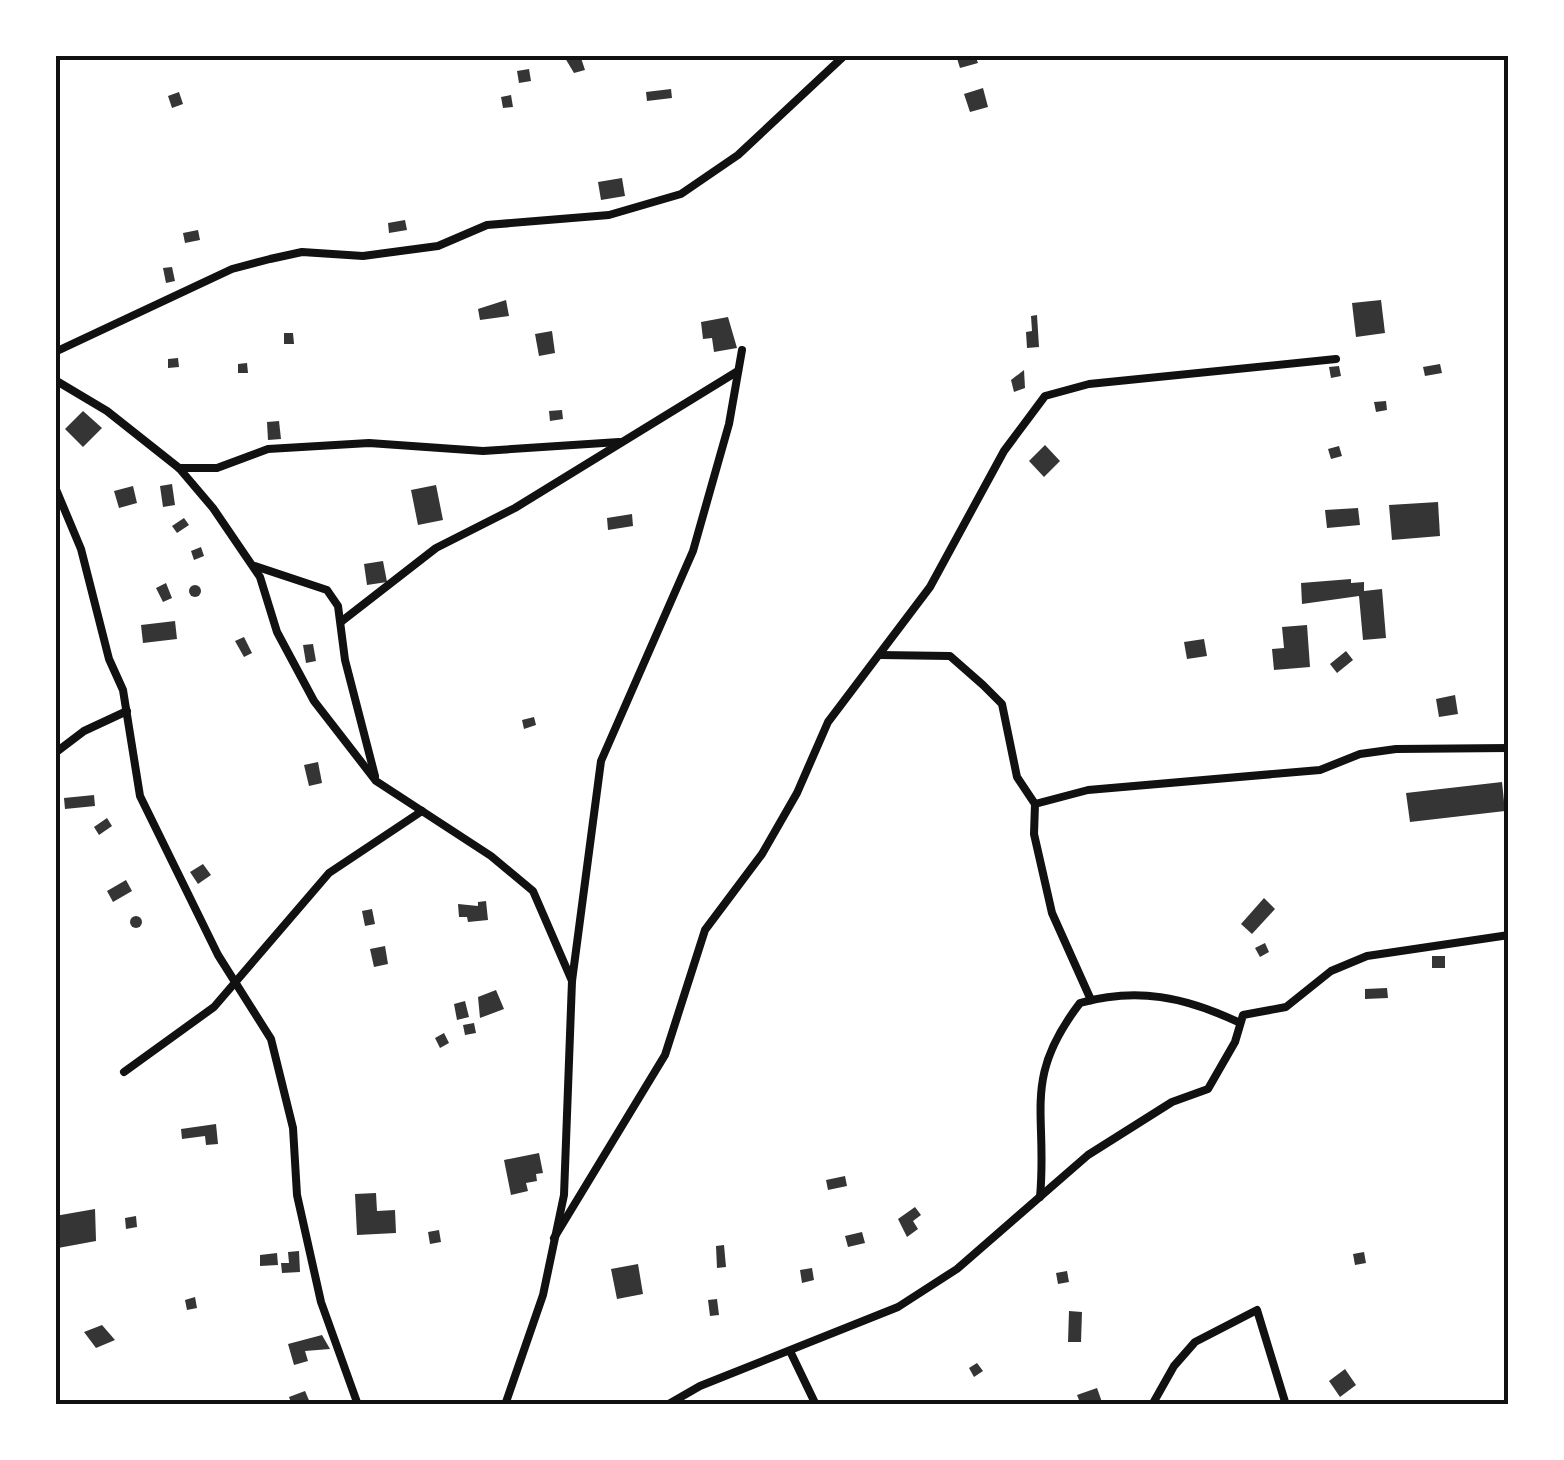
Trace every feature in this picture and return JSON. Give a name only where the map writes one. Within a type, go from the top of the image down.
[{"type":"street","points":[[55,352],[232,269],[302,252],[363,256],[438,246],[487,225],[610,215],[681,194],[738,156],[846,55]]},
{"type":"street","points":[[506,1405],[543,1294],[568,1154],[572,981],[601,761],[693,552],[730,424],[742,350]]},
{"type":"street","points":[[554,1238],[665,1054],[705,930],[762,854],[797,793],[828,722],[930,587],[1004,451],[1045,396],[1089,384],[1336,359]]},
{"type":"street","points":[[342,622],[436,548],[516,508],[738,371]]},
{"type":"street","points":[[55,380],[106,411],[179,468],[252,565],[277,632],[314,702],[376,781],[490,856],[533,891],[572,981]]},
{"type":"street","points":[[179,468],[217,468],[268,449],[369,443],[482,451],[623,442]]},
{"type":"street","points":[[55,487],[81,549],[92,602],[127,712],[146,810],[218,955],[260,1016],[278,1063],[293,1128],[296,1195],[334,1343],[358,1405]]},
{"type":"street","points":[[252,565],[327,590],[342,622],[345,660],[369,739],[376,781]]},
{"type":"street","points":[[880,654],[950,656],[1002,704],[1016,777],[1035,804],[1034,834],[1052,912],[1091,1000]]},
{"type":"street","points":[[55,753],[84,731],[127,712]]},
{"type":"street","points":[[1035,804],[1088,790],[1320,770],[1360,754],[1396,749],[1509,748]]},
{"type":"street","points":[[124,1072],[214,1007],[329,872],[422,811]]},
{"type":"street","points":[[667,1405],[700,1386],[898,1307],[957,1269],[1088,1155],[1172,1102],[1208,1089],[1235,1042],[1238,1022],[1243,1016],[1286,1007],[1330,971],[1367,956],[1509,935]]},
{"type":"street","points":[[1040,1197],[1044,1144],[1036,1108],[1041,1078],[1066,1021],[1080,1003],[1124,994],[1163,996],[1194,1001],[1238,1022]]},
{"type":"street","points":[[1152,1405],[1174,1366],[1195,1342],[1257,1310],[1286,1405]]},
{"type":"street","points":[[790,1351],[816,1405]]},
{"type":"building","points":[[580,55],[585,70],[574,73],[565,58]]},
{"type":"building","points":[[956,55],[975,55],[978,63],[960,68]]},
{"type":"building","points":[[529,69],[531,81],[519,83],[517,71]]},
{"type":"building","points":[[983,88],[988,107],[970,112],[964,94]]},
{"type":"building","points":[[671,89],[672,98],[647,101],[646,92]]},
{"type":"building","points":[[179,92],[183,104],[172,108],[168,96]]},
{"type":"building","points":[[511,95],[513,107],[503,108],[501,97]]},
{"type":"building","points":[[622,178],[625,196],[601,200],[598,182]]},
{"type":"building","points":[[405,220],[407,230],[389,233],[388,223]]},
{"type":"building","points":[[198,230],[200,240],[185,243],[183,233]]},
{"type":"building","points":[[172,267],[175,281],[166,283],[163,268]]},
{"type":"building","points":[[506,300],[509,316],[480,320],[478,309]]},
{"type":"building","points":[[1381,300],[1385,333],[1356,337],[1352,303]]},
{"type":"building","points":[[1037,315],[1039,347],[1027,348],[1026,332],[1032,331],[1031,316]]},
{"type":"building","points":[[728,317],[737,348],[714,352],[712,338],[703,339],[701,322]]},
{"type":"building","points":[[552,331],[555,353],[539,356],[535,334]]},
{"type":"building","points":[[284,333],[293,333],[294,344],[284,344]]},
{"type":"building","points":[[178,358],[179,367],[168,368],[168,359]]},
{"type":"building","points":[[247,363],[248,373],[238,373],[238,364]]},
{"type":"building","points":[[1440,364],[1442,373],[1425,376],[1423,367]]},
{"type":"building","points":[[1339,366],[1341,376],[1331,378],[1329,367]]},
{"type":"building","points":[[1024,370],[1025,388],[1014,392],[1011,380]]},
{"type":"building","points":[[1386,401],[1387,410],[1376,412],[1374,402]]},
{"type":"building","points":[[562,410],[563,419],[550,421],[549,411]]},
{"type":"building","points":[[83,411],[102,428],[83,447],[65,429]]},
{"type":"building","points":[[279,421],[281,439],[268,440],[267,422]]},
{"type":"building","points":[[1045,445],[1060,461],[1044,477],[1029,461]]},
{"type":"building","points":[[1339,446],[1342,456],[1331,459],[1328,449]]},
{"type":"building","points":[[172,484],[175,505],[163,507],[160,486]]},
{"type":"building","points":[[436,485],[443,520],[418,525],[411,490]]},
{"type":"building","points":[[133,486],[137,503],[119,508],[114,491]]},
{"type":"building","points":[[1438,502],[1440,536],[1392,540],[1389,505]]},
{"type":"building","points":[[1358,508],[1360,525],[1327,528],[1325,510]]},
{"type":"building","points":[[632,514],[633,526],[608,530],[607,518]]},
{"type":"building","points":[[184,518],[189,525],[177,533],[172,526]]},
{"type":"building","points":[[201,547],[204,556],[194,560],[191,551]]},
{"type":"building","points":[[383,561],[387,582],[367,585],[364,564]]},
{"type":"building","points":[[1351,579],[1351,583],[1364,582],[1364,591],[1382,589],[1386,638],[1363,640],[1359,596],[1302,604],[1301,583]]},
{"type":"building","points":[[166,583],[172,598],[163,602],[156,588]]},
{"type":"building","points":[[195,585],[201,591],[195,597],[189,591]]},
{"type":"building","points":[[175,621],[177,639],[143,643],[141,625]]},
{"type":"building","points":[[1307,625],[1310,667],[1274,670],[1272,649],[1284,648],[1282,627]]},
{"type":"building","points":[[244,637],[252,653],[244,657],[235,641]]},
{"type":"building","points":[[1204,639],[1207,656],[1187,659],[1184,642]]},
{"type":"building","points":[[313,644],[316,661],[306,663],[303,645]]},
{"type":"building","points":[[1346,651],[1353,660],[1337,673],[1330,664]]},
{"type":"building","points":[[1455,695],[1458,714],[1439,717],[1436,699]]},
{"type":"building","points":[[534,717],[536,725],[524,729],[522,720]]},
{"type":"building","points":[[318,762],[322,783],[309,786],[304,765]]},
{"type":"building","points":[[1502,782],[1505,811],[1410,822],[1406,793]]},
{"type":"building","points":[[94,795],[95,806],[65,809],[64,798]]},
{"type":"building","points":[[107,818],[112,826],[99,835],[94,827]]},
{"type":"building","points":[[203,864],[211,875],[198,884],[190,872]]},
{"type":"building","points":[[126,880],[132,891],[113,902],[107,891]]},
{"type":"building","points":[[1264,898],[1275,909],[1252,934],[1241,924]]},
{"type":"building","points":[[486,901],[488,920],[468,922],[467,917],[459,917],[458,904],[478,906],[478,902]]},
{"type":"building","points":[[372,909],[375,924],[365,926],[362,911]]},
{"type":"building","points":[[136,916],[142,922],[136,928],[130,922]]},
{"type":"building","points":[[1265,943],[1269,952],[1260,957],[1255,948]]},
{"type":"building","points":[[385,946],[388,964],[374,967],[370,949]]},
{"type":"building","points":[[1432,956],[1445,956],[1445,968],[1432,968]]},
{"type":"building","points":[[1387,988],[1388,998],[1365,999],[1365,989]]},
{"type":"building","points":[[496,990],[504,1009],[480,1018],[478,997]]},
{"type":"building","points":[[465,1001],[469,1017],[457,1020],[454,1004]]},
{"type":"building","points":[[474,1023],[476,1033],[465,1035],[463,1025]]},
{"type":"building","points":[[444,1033],[449,1043],[440,1048],[435,1038]]},
{"type":"building","points":[[216,1124],[218,1144],[206,1145],[205,1136],[182,1139],[181,1129]]},
{"type":"building","points":[[539,1153],[543,1173],[536,1174],[537,1181],[526,1183],[528,1191],[511,1195],[504,1160]]},
{"type":"building","points":[[845,1176],[847,1186],[828,1190],[826,1180]]},
{"type":"building","points":[[376,1193],[377,1211],[395,1210],[396,1233],[357,1235],[355,1194]]},
{"type":"building","points":[[915,1207],[921,1215],[913,1221],[918,1229],[907,1237],[898,1219]]},
{"type":"building","points":[[95,1209],[96,1241],[58,1248],[55,1216]]},
{"type":"building","points":[[136,1216],[137,1227],[126,1229],[125,1218]]},
{"type":"building","points":[[439,1230],[441,1242],[430,1244],[428,1232]]},
{"type":"building","points":[[862,1232],[865,1243],[848,1247],[845,1236]]},
{"type":"building","points":[[724,1245],[726,1267],[717,1268],[716,1246]]},
{"type":"building","points":[[299,1251],[300,1272],[282,1273],[281,1263],[289,1263],[288,1252]]},
{"type":"building","points":[[1364,1252],[1366,1263],[1355,1265],[1353,1254]]},
{"type":"building","points":[[277,1253],[278,1265],[260,1266],[260,1255]]},
{"type":"building","points":[[638,1264],[643,1294],[617,1299],[611,1269]]},
{"type":"building","points":[[812,1268],[814,1280],[802,1283],[800,1270]]},
{"type":"building","points":[[1067,1271],[1069,1282],[1058,1284],[1056,1273]]},
{"type":"building","points":[[195,1297],[197,1308],[187,1310],[185,1300]]},
{"type":"building","points":[[717,1299],[719,1315],[710,1316],[708,1300]]},
{"type":"building","points":[[1069,1311],[1082,1312],[1081,1342],[1068,1342]]},
{"type":"building","points":[[102,1325],[115,1340],[96,1348],[84,1332]]},
{"type":"building","points":[[322,1335],[330,1349],[305,1351],[308,1361],[294,1365],[288,1344]]},
{"type":"building","points":[[977,1363],[983,1371],[974,1377],[969,1368]]},
{"type":"building","points":[[1345,1369],[1356,1385],[1340,1397],[1329,1381]]},
{"type":"building","points":[[1097,1388],[1103,1405],[1081,1405],[1077,1395]]},
{"type":"building","points":[[305,1391],[311,1405],[292,1405],[289,1397]]}]
